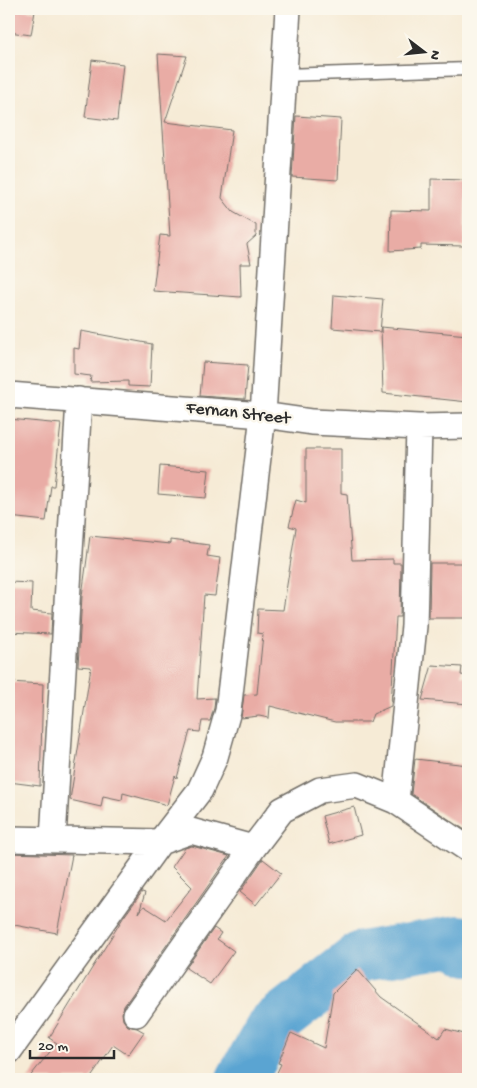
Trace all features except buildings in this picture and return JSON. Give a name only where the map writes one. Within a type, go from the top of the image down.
[{"type":"street","points":[[9,1051],[160,842],[200,790],[215,757],[228,711],[263,415],[288,9]]},
{"type":"street","name":"Fernan Street","points":[[9,395],[263,415],[312,422],[419,427],[468,426]]},
{"type":"street","points":[[53,839],[79,400]]},
{"type":"street","points":[[396,801],[414,626],[419,427]]},
{"type":"street","points":[[136,1014],[282,810],[320,790],[357,785],[396,801],[468,850]]},
{"type":"street","points":[[9,838],[160,842],[191,831],[253,848]]},
{"type":"lane","points":[[284,75],[468,69]]},
{"type":"waterway","points":[[241,1079],[272,1025],[361,956],[459,940],[468,951]]}]
